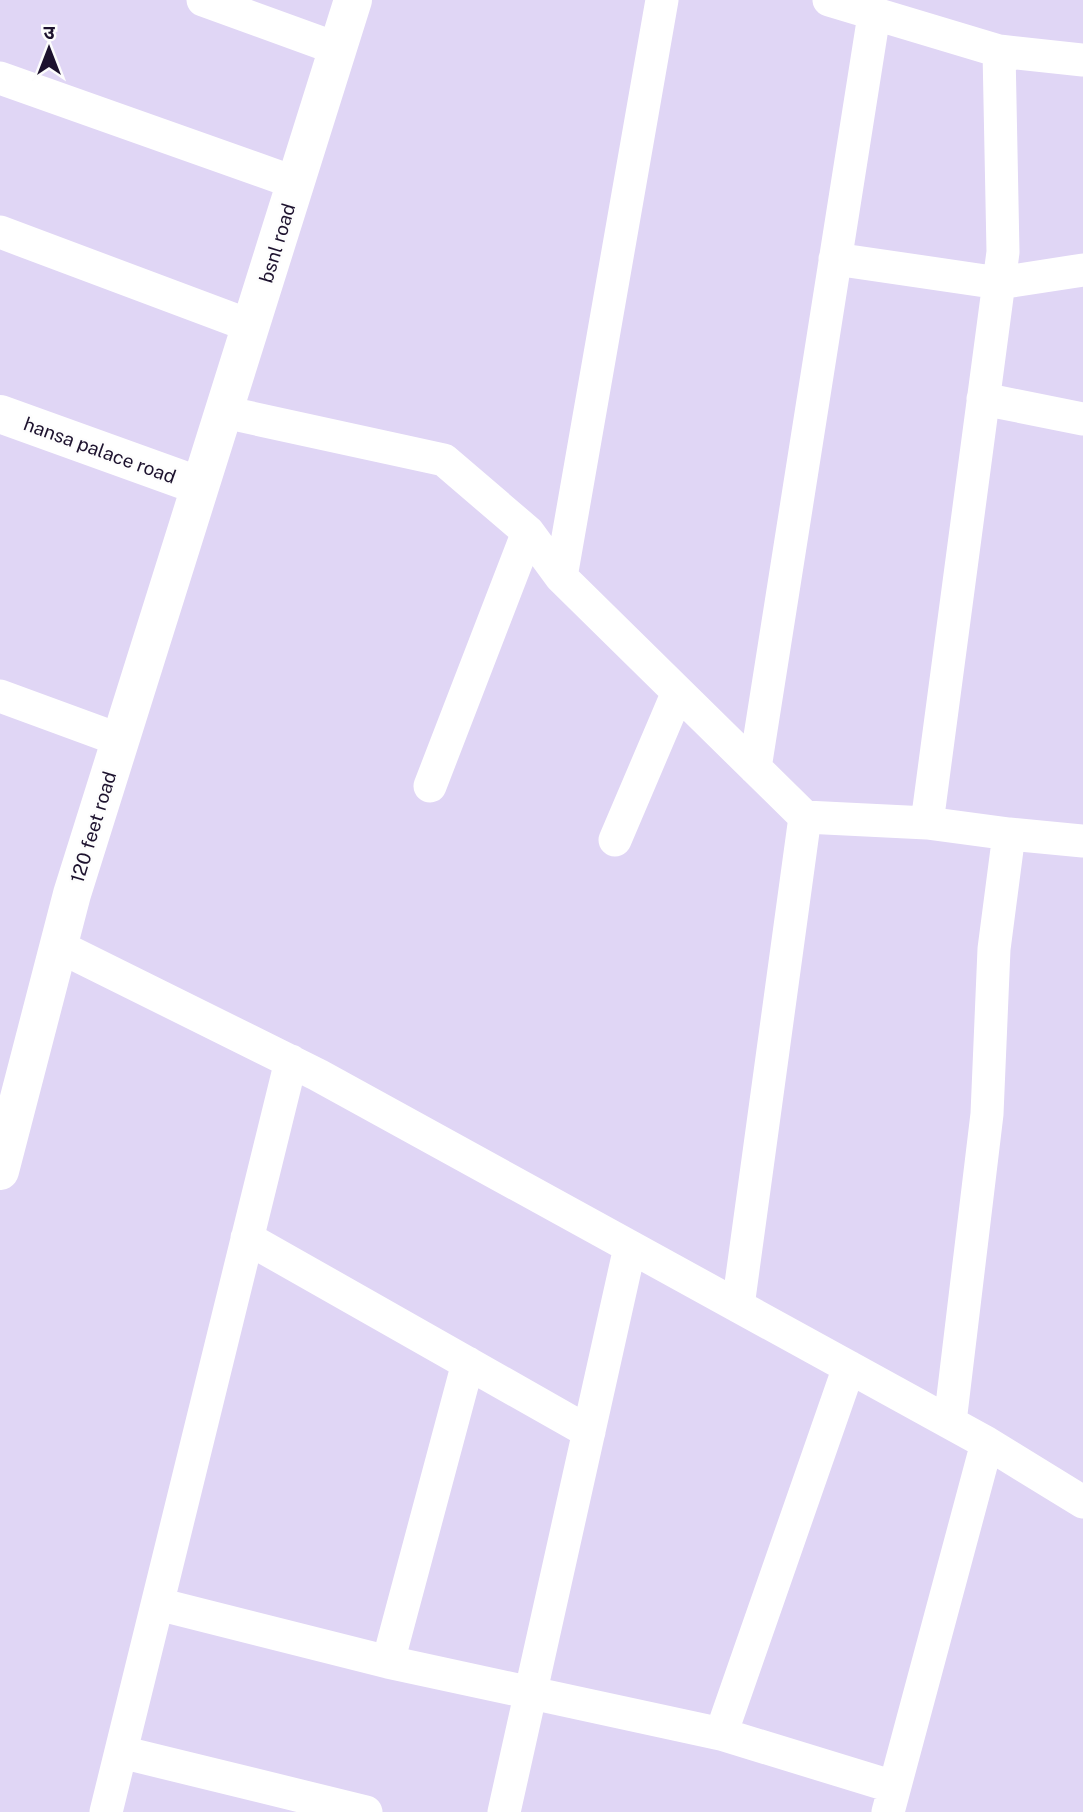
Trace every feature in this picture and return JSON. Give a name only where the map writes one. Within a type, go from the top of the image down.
[{"type":"street","points":[[203,0],[338,49]]},
{"type":"street","name":"bsnl road","points":[[200,486],[353,0]]},
{"type":"street","points":[[561,577],[662,0]]},
{"type":"street","points":[[829,0],[999,51],[1083,60]]},
{"type":"street","points":[[755,768],[874,15]]},
{"type":"street","points":[[928,823],[1003,252],[999,51]]},
{"type":"street","points":[[0,78],[296,183]]},
{"type":"street","points":[[0,232],[251,326]]},
{"type":"street","points":[[835,259],[999,283],[1083,270]]},
{"type":"street","points":[[983,399],[1083,419]]},
{"type":"street","points":[[224,412],[444,460],[528,532],[561,577],[805,817],[928,823],[1083,841]]},
{"type":"street","name":"hansa palace road","points":[[0,414],[200,486]]},
{"type":"street","name":"120 feet road","points":[[0,1171],[58,947],[200,486]]},
{"type":"street","points":[[430,786],[528,532]]},
{"type":"street","points":[[615,840],[678,692]]},
{"type":"street","points":[[0,696],[121,740]]},
{"type":"street","points":[[738,1306],[805,817]]},
{"type":"street","points":[[950,1422],[987,1114],[994,949],[1009,834]]},
{"type":"street","points":[[58,947],[291,1062],[950,1422],[1083,1502]]},
{"type":"street","points":[[106,1812],[291,1062]]},
{"type":"street","points":[[247,1238],[589,1432]]},
{"type":"street","points":[[504,1812],[630,1247]]},
{"type":"street","points":[[388,1662],[468,1363]]},
{"type":"street","points":[[721,1734],[849,1367]]},
{"type":"street","points":[[158,1604],[388,1662],[721,1734],[891,1800],[987,1443]]},
{"type":"street","points":[[121,1752],[362,1812]]}]
